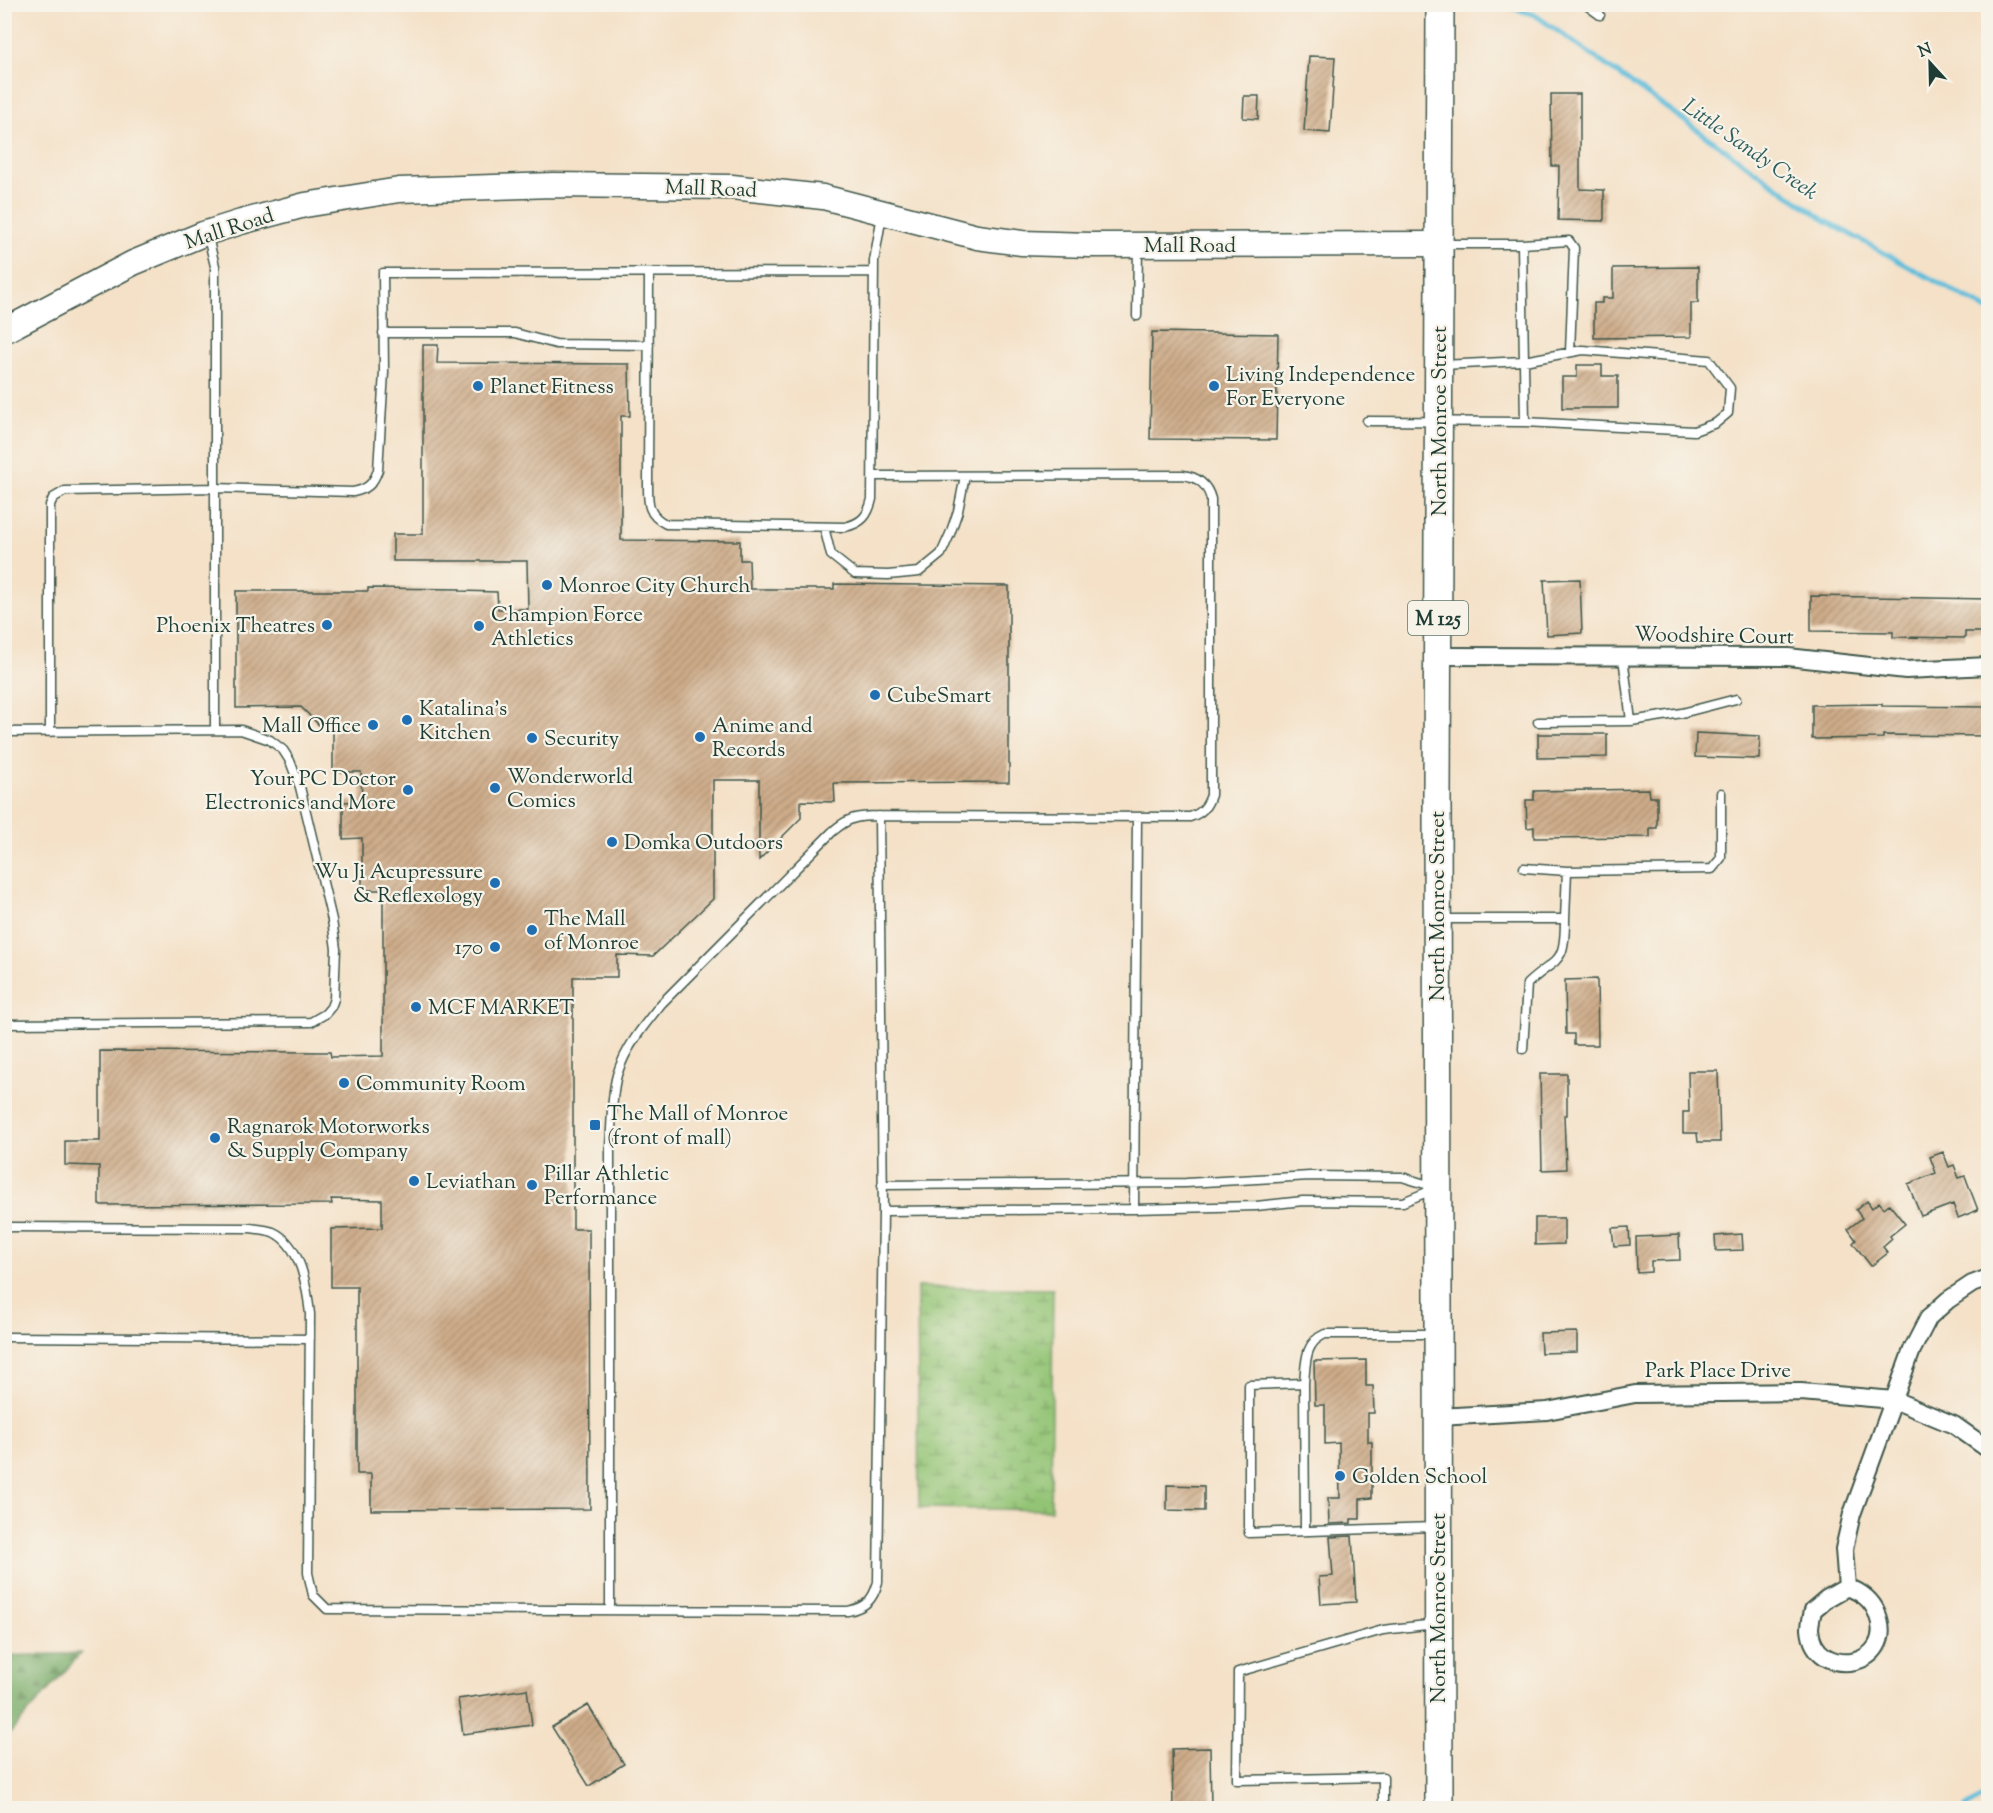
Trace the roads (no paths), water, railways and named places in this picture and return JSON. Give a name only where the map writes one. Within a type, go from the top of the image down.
[{"type":"main road","name":"North Monroe Street","points":[[1439,1809],[1437,919],[1440,4]]},
{"type":"street","name":"Mall Road","points":[[4,331],[133,263],[207,233],[267,214],[335,199],[399,190],[483,186],[743,188],[823,196],[977,237],[1022,243],[1439,244]]},
{"type":"street","name":"Woodshire Court","points":[[1438,656],[1788,657],[1906,670],[1989,666]]},
{"type":"street","points":[[1847,1587],[1844,1549],[1852,1514],[1912,1350],[1929,1317],[1948,1300],[1972,1284],[1989,1278]]},
{"type":"street","name":"Park Place Drive","points":[[1438,1417],[1547,1411],[1635,1394],[1801,1392],[1894,1400],[1954,1425],[1989,1449]]},
{"type":"street","points":[[1847,1587],[1862,1592],[1874,1606],[1882,1624],[1880,1638],[1873,1651],[1860,1662],[1844,1663],[1831,1660],[1817,1648],[1810,1629],[1813,1611],[1826,1599],[1847,1587]]},
{"type":"lane","points":[[1585,4],[1600,15]]},
{"type":"lane","points":[[649,274],[648,506],[652,514],[666,524],[845,527],[856,524],[864,518],[869,511],[872,499],[874,272],[883,212]]},
{"type":"lane","points":[[207,233],[215,266],[215,730]]},
{"type":"lane","points":[[1439,244],[1522,244],[1569,241],[1574,248],[1570,352]]},
{"type":"lane","points":[[1137,316],[1138,244]]},
{"type":"lane","points":[[1522,244],[1525,423]]},
{"type":"lane","points":[[50,732],[50,505],[53,498],[65,491],[215,488],[353,492],[372,484],[378,470],[384,372],[382,273],[874,272]]},
{"type":"lane","points":[[383,333],[515,333],[556,344],[649,345]]},
{"type":"lane","points":[[1367,421],[1525,423],[1694,431],[1716,423],[1728,413],[1730,388],[1709,360],[1583,350],[1524,361],[1439,365]]},
{"type":"lane","points":[[610,1610],[610,1145],[617,1075],[633,1042],[662,1003],[832,832],[857,816],[1190,817],[1208,805],[1211,795],[1211,499],[1209,492],[1199,480],[1183,475],[873,476]]},
{"type":"lane","points":[[824,526],[831,555],[855,574],[888,575],[919,572],[941,554],[958,511],[965,476]]},
{"type":"lane","points":[[1623,657],[1631,721]]},
{"type":"lane","points":[[1538,722],[1631,721],[1682,713],[1736,699]]},
{"type":"lane","points":[[4,732],[215,730],[248,731],[270,740],[283,750],[296,774],[335,935],[334,999],[326,1014],[311,1022],[4,1024]]},
{"type":"lane","points":[[1524,868],[1567,871],[1712,869],[1721,858],[1721,794]]},
{"type":"lane","points":[[4,1227],[240,1227],[272,1232],[287,1243],[298,1261],[308,1299],[310,1339],[308,1573],[313,1595],[327,1610],[848,1611],[860,1609],[868,1604],[875,1595],[878,1582],[883,1211],[879,816]]},
{"type":"lane","points":[[1134,1209],[1137,817]]},
{"type":"lane","points":[[1523,1049],[1527,984],[1539,972],[1559,960],[1565,945],[1567,871]]},
{"type":"lane","points":[[1437,919],[1565,920]]},
{"type":"lane","points":[[882,1185],[1186,1183],[1310,1176],[1402,1177],[1438,1188]]},
{"type":"lane","points":[[883,1211],[1256,1206],[1304,1200],[1403,1202],[1438,1188]]},
{"type":"lane","points":[[1305,1531],[1304,1383],[1308,1348],[1316,1337],[1325,1334],[1438,1334]]},
{"type":"lane","points":[[4,1337],[310,1339]]},
{"type":"lane","points":[[1304,1383],[1250,1385],[1250,1533],[1438,1527]]},
{"type":"lane","points":[[1383,1809],[1383,1777],[1238,1779],[1238,1672],[1383,1630],[1438,1624]]},
{"type":"waterway","name":"Little Sandy Creek","points":[[1501,4],[1535,15],[1826,221],[1988,310]]},
{"type":"waterway","points":[[1965,1808],[1988,1793]]},
{"type":"place","name":"Planet Fitness","points":[[478,386]]},
{"type":"place","name":"Living Independence For Everyone","points":[[1214,386]]},
{"type":"place","name":"Monroe City Church","points":[[547,585]]},
{"type":"place","name":"Phoenix Theatres","points":[[327,625]]},
{"type":"place","name":"Champion Force Athletics","points":[[479,626]]},
{"type":"place","name":"CubeSmart","points":[[875,695]]},
{"type":"place","name":"Katalina’s Kitchen","points":[[407,720]]},
{"type":"place","name":"Mall Office","points":[[373,725]]},
{"type":"place","name":"Anime and Records","points":[[700,737]]},
{"type":"place","name":"Security","points":[[532,738]]},
{"type":"place","name":"Wonderworld Comics","points":[[495,788]]},
{"type":"place","name":"Your PC Doctor Electronics and More","points":[[408,790]]},
{"type":"place","name":"Domka Outdoors","points":[[612,842]]},
{"type":"place","name":"Wu Ji Acupressure & Reflexology","points":[[495,883]]},
{"type":"place","name":"The Mall of Monroe","points":[[532,930]]},
{"type":"place","name":"170","points":[[495,947]]},
{"type":"place","name":"MCF MARKET","points":[[416,1007]]},
{"type":"place","name":"Community Room","points":[[344,1083]]},
{"type":"place","name":"The Mall of Monroe (front of mall)","points":[[595,1125]]},
{"type":"place","name":"Ragnarok Motorworks & Supply Company","points":[[215,1138]]},
{"type":"place","name":"Leviathan","points":[[414,1181]]},
{"type":"place","name":"Pillar Athletic Performance","points":[[532,1185]]},
{"type":"place","name":"Golden School","points":[[1340,1476]]}]
